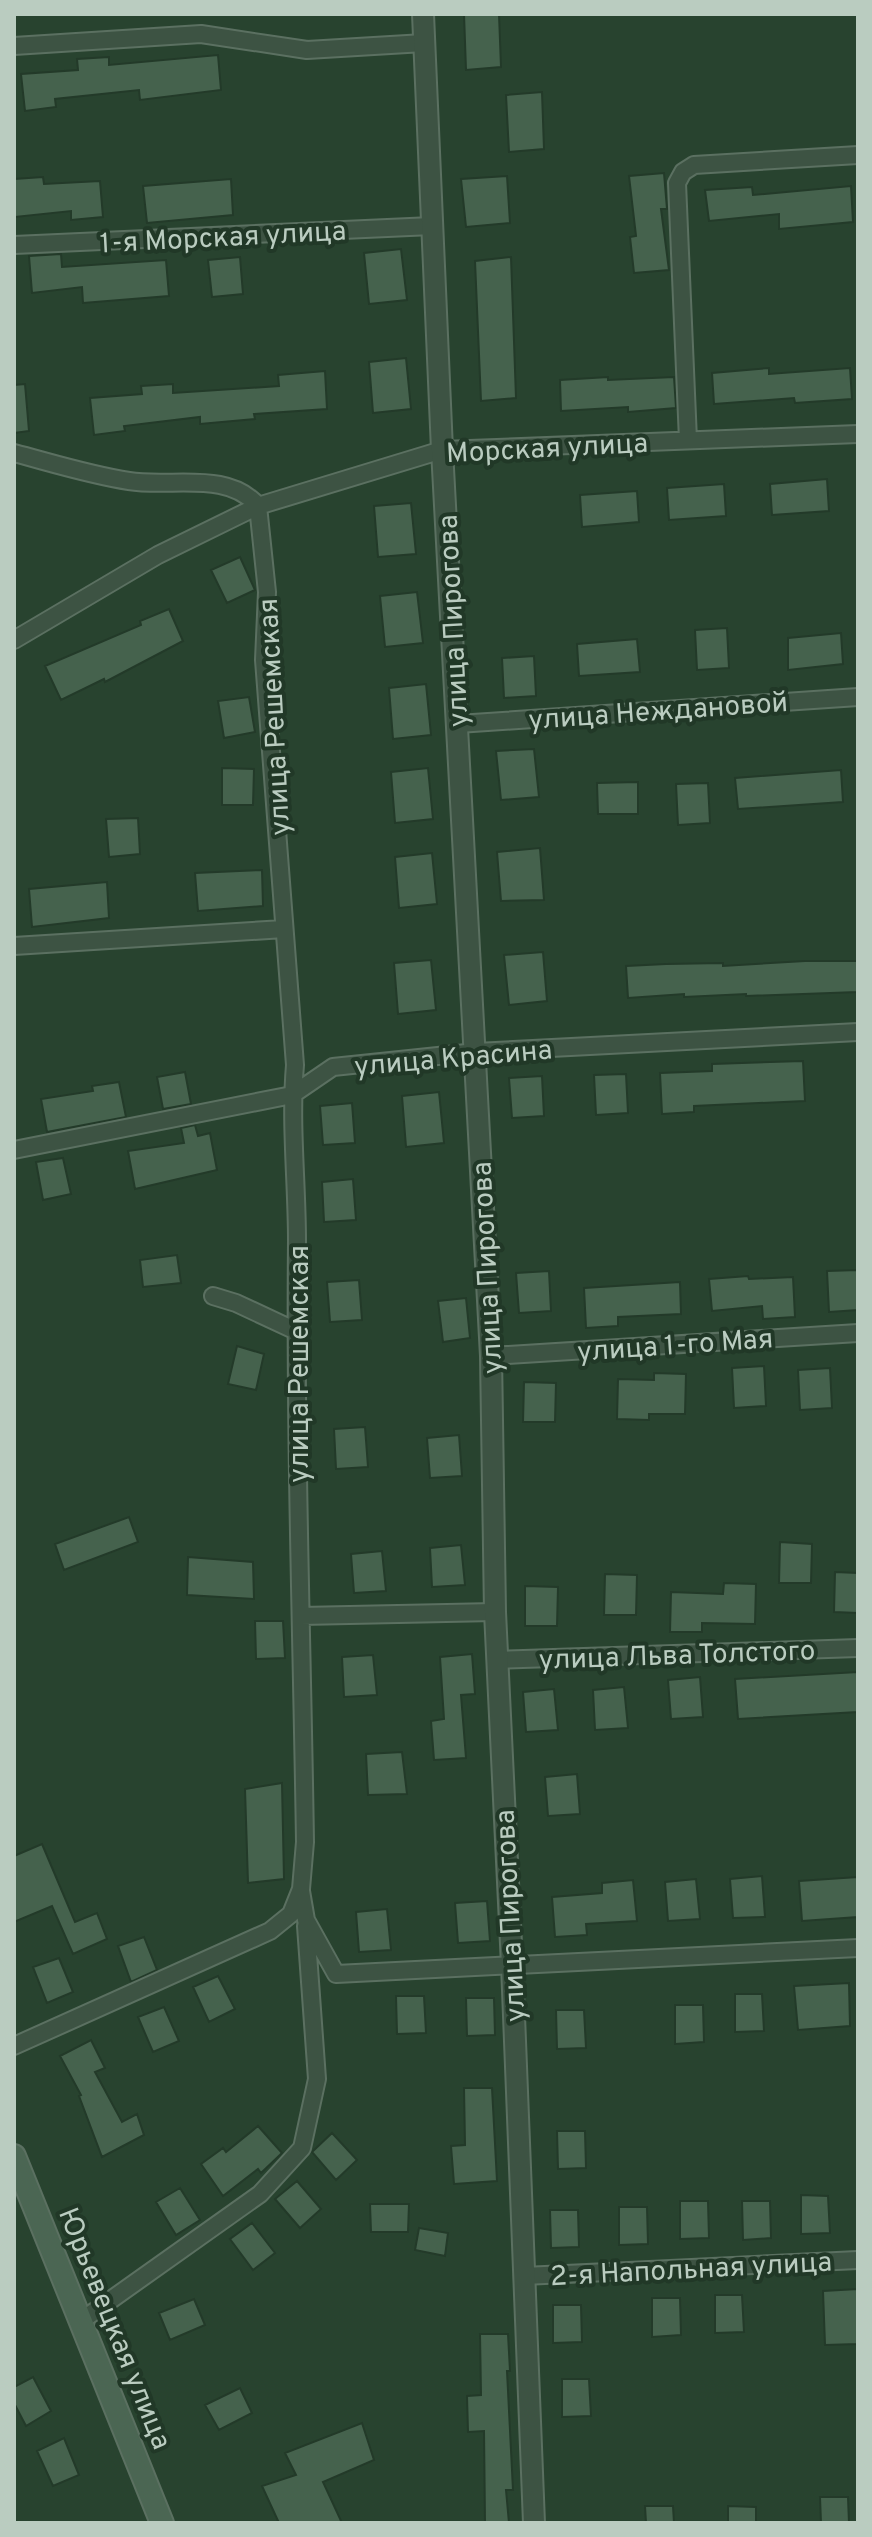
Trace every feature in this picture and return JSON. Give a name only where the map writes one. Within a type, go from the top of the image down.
[{"type":"main road","name":"Юрьевецкая улица","points":[[14,2156],[162,2523]]},
{"type":"street","name":"улица Пирогова","points":[[423,14],[442,450],[491,1356],[496,1660],[512,1965],[534,2523]]},
{"type":"street","points":[[14,46],[201,34],[307,50],[424,43]]},
{"type":"street","points":[[688,440],[677,183],[683,172],[694,165],[858,155]]},
{"type":"street","name":"1-я Морская улица","points":[[14,245],[432,226]]},
{"type":"street","name":"Морская улица","points":[[14,640],[158,555],[258,506],[442,450],[858,434]]},
{"type":"street","points":[[14,453],[130,482],[207,483],[237,489],[248,494],[258,506]]},
{"type":"street","name":"улица Решемская","points":[[14,2046],[270,1931],[291,1914],[301,1889],[305,1842],[296,1331],[297,1187],[291,1116],[295,1065],[264,660],[267,592],[258,506]]},
{"type":"street","name":"улица Неждановой","points":[[458,724],[858,697]]},
{"type":"street","points":[[14,946],[284,929]]},
{"type":"street","name":"улица Красина","points":[[14,1150],[292,1095],[333,1067],[476,1052],[858,1032]]},
{"type":"street","points":[[213,1296],[236,1303],[296,1331]]},
{"type":"street","name":"улица 1-го Мая","points":[[491,1356],[858,1333]]},
{"type":"street","points":[[301,1616],[495,1612]]},
{"type":"street","name":"улица Льва Толстого","points":[[496,1660],[858,1648]]},
{"type":"street","points":[[81,2321],[260,2194],[302,2148],[317,2079],[301,1889]]},
{"type":"street","points":[[306,1920],[336,1974],[858,1948]]},
{"type":"street","name":"2-я Напольная улица","points":[[524,2276],[858,2260]]},
{"type":"building","points":[[464,14],[499,14],[501,67],[466,70]]},
{"type":"building","points":[[218,55],[221,90],[140,100],[139,90],[55,99],[56,107],[25,111],[21,74],[78,70],[77,59],[109,57],[109,65]]},
{"type":"building","points":[[542,92],[544,149],[509,152],[506,95]]},
{"type":"building","points":[[664,173],[667,209],[661,209],[669,270],[634,273],[630,237],[636,236],[629,176]]},
{"type":"building","points":[[507,176],[510,223],[466,227],[461,179]]},
{"type":"building","points":[[43,177],[44,184],[100,181],[103,217],[71,220],[71,211],[15,217],[14,179]]},
{"type":"building","points":[[231,179],[233,215],[147,223],[143,186]]},
{"type":"building","points":[[851,186],[853,222],[779,229],[779,214],[709,221],[705,190],[752,187],[753,195]]},
{"type":"building","points":[[401,249],[407,300],[369,304],[364,253]]},
{"type":"building","points":[[61,254],[62,267],[166,260],[169,296],[83,303],[82,287],[32,293],[29,256]]},
{"type":"building","points":[[240,257],[243,294],[212,297],[208,260]]},
{"type":"building","points":[[511,257],[516,398],[481,401],[475,261]]},
{"type":"building","points":[[406,358],[411,409],[373,413],[369,362]]},
{"type":"building","points":[[769,368],[769,374],[850,368],[852,399],[795,403],[794,398],[714,404],[712,373]]},
{"type":"building","points":[[325,371],[327,409],[254,414],[255,419],[200,424],[200,417],[124,426],[125,431],[94,435],[90,398],[142,394],[141,386],[173,384],[173,393],[279,386],[278,375]]},
{"type":"building","points":[[608,377],[608,380],[674,377],[676,408],[628,412],[628,407],[561,411],[560,380]]},
{"type":"building","points":[[25,384],[29,431],[14,433],[14,385]]},
{"type":"building","points":[[827,479],[829,511],[772,515],[770,484]]},
{"type":"building","points":[[724,484],[726,516],[669,520],[667,488]]},
{"type":"building","points":[[637,491],[639,522],[582,527],[580,495]]},
{"type":"building","points":[[411,503],[416,554],[378,557],[374,506]]},
{"type":"building","points":[[240,557],[255,590],[227,603],[211,570]]},
{"type":"building","points":[[417,592],[423,643],[385,647],[380,596]]},
{"type":"building","points":[[169,609],[183,641],[105,682],[104,679],[61,700],[45,666],[141,625],[140,621]]},
{"type":"building","points":[[727,628],[729,668],[697,670],[695,630]]},
{"type":"building","points":[[841,633],[843,664],[788,670],[788,638]]},
{"type":"building","points":[[637,639],[640,672],[579,676],[577,644]]},
{"type":"building","points":[[534,656],[536,696],[504,698],[502,658]]},
{"type":"building","points":[[426,684],[431,735],[393,739],[389,688]]},
{"type":"building","points":[[249,697],[255,732],[224,738],[218,701]]},
{"type":"building","points":[[534,749],[539,797],[501,800],[496,751]]},
{"type":"building","points":[[222,768],[254,769],[253,805],[222,805]]},
{"type":"building","points":[[428,768],[433,819],[395,823],[391,772]]},
{"type":"building","points":[[841,770],[843,802],[738,809],[735,778]]},
{"type":"building","points":[[638,782],[638,814],[598,814],[597,783]]},
{"type":"building","points":[[708,783],[710,823],[678,825],[676,784]]},
{"type":"building","points":[[138,818],[140,854],[109,857],[106,819]]},
{"type":"building","points":[[540,848],[544,900],[501,901],[497,852]]},
{"type":"building","points":[[432,853],[437,904],[399,908],[395,857]]},
{"type":"building","points":[[262,870],[263,906],[198,911],[195,873]]},
{"type":"building","points":[[107,882],[109,918],[32,927],[29,889]]},
{"type":"building","points":[[543,952],[547,1001],[509,1005],[504,955]]},
{"type":"building","points":[[431,960],[436,1010],[398,1014],[394,963]]},
{"type":"building","points":[[858,961],[858,992],[684,997],[684,994],[628,998],[626,966],[723,963],[723,966]]},
{"type":"building","points":[[803,1061],[805,1101],[694,1106],[694,1112],[662,1114],[660,1073],[712,1071],[712,1064]]},
{"type":"building","points":[[185,1072],[191,1104],[163,1109],[157,1077]]},
{"type":"building","points":[[626,1074],[628,1113],[596,1115],[594,1075]]},
{"type":"building","points":[[542,1076],[544,1116],[512,1118],[509,1078]]},
{"type":"building","points":[[119,1082],[126,1117],[47,1132],[41,1099],[93,1091],[92,1086]]},
{"type":"building","points":[[439,1092],[444,1143],[406,1147],[402,1096]]},
{"type":"building","points":[[352,1103],[355,1143],[323,1145],[320,1106]]},
{"type":"building","points":[[195,1125],[198,1136],[210,1133],[217,1170],[135,1189],[128,1151],[184,1143],[181,1128]]},
{"type":"building","points":[[63,1158],[71,1194],[43,1200],[36,1162]]},
{"type":"building","points":[[353,1179],[356,1220],[324,1222],[322,1182]]},
{"type":"building","points":[[177,1255],[181,1283],[143,1287],[140,1260]]},
{"type":"building","points":[[858,1270],[858,1310],[829,1312],[827,1271]]},
{"type":"building","points":[[549,1271],[551,1311],[519,1313],[516,1273]]},
{"type":"building","points":[[748,1276],[749,1279],[793,1277],[795,1317],[763,1319],[762,1306],[712,1311],[709,1279]]},
{"type":"building","points":[[359,1280],[362,1320],[330,1322],[327,1282]]},
{"type":"building","points":[[680,1282],[681,1314],[618,1317],[618,1326],[586,1328],[584,1288]]},
{"type":"building","points":[[466,1298],[470,1338],[443,1342],[438,1301]]},
{"type":"building","points":[[237,1346],[264,1354],[256,1390],[228,1384]]},
{"type":"building","points":[[764,1366],[766,1406],[734,1408],[732,1368]]},
{"type":"building","points":[[830,1368],[832,1408],[800,1410],[798,1370]]},
{"type":"building","points":[[654,1373],[686,1374],[685,1414],[649,1414],[649,1420],[617,1419],[618,1379],[654,1380]]},
{"type":"building","points":[[524,1382],[556,1383],[555,1422],[523,1422]]},
{"type":"building","points":[[365,1427],[368,1467],[336,1469],[334,1429]]},
{"type":"building","points":[[459,1435],[462,1476],[430,1478],[427,1438]]},
{"type":"building","points":[[129,1517],[138,1542],[64,1570],[55,1544]]},
{"type":"building","points":[[780,1542],[812,1544],[811,1583],[779,1583]]},
{"type":"building","points":[[461,1545],[465,1585],[432,1587],[430,1548]]},
{"type":"building","points":[[382,1551],[386,1591],[354,1593],[351,1554]]},
{"type":"building","points":[[188,1557],[253,1562],[254,1599],[187,1595]]},
{"type":"building","points":[[835,1572],[858,1573],[858,1613],[834,1612]]},
{"type":"building","points":[[605,1574],[637,1575],[636,1615],[604,1615]]},
{"type":"building","points":[[724,1583],[756,1584],[755,1624],[702,1623],[702,1632],[670,1632],[671,1592],[723,1594]]},
{"type":"building","points":[[525,1586],[558,1587],[557,1626],[525,1626]]},
{"type":"building","points":[[255,1621],[283,1621],[285,1658],[256,1659]]},
{"type":"building","points":[[472,1654],[475,1694],[461,1695],[466,1758],[434,1760],[431,1721],[444,1719],[440,1657]]},
{"type":"building","points":[[373,1655],[377,1695],[344,1697],[342,1657]]},
{"type":"building","points":[[858,1672],[858,1712],[738,1719],[735,1679]]},
{"type":"building","points":[[700,1677],[703,1717],[671,1719],[668,1680]]},
{"type":"building","points":[[624,1687],[628,1728],[595,1730],[593,1690]]},
{"type":"building","points":[[554,1689],[558,1730],[526,1732],[523,1692]]},
{"type":"building","points":[[402,1752],[407,1794],[368,1795],[366,1754]]},
{"type":"building","points":[[577,1774],[580,1814],[548,1816],[545,1777]]},
{"type":"building","points":[[282,1783],[284,1879],[248,1883],[245,1789]]},
{"type":"building","points":[[42,1844],[75,1922],[97,1913],[107,1939],[73,1954],[52,1906],[14,1922],[14,1856]]},
{"type":"building","points":[[762,1876],[765,1917],[733,1918],[730,1879]]},
{"type":"building","points":[[858,1877],[858,1917],[802,1921],[799,1881]]},
{"type":"building","points":[[696,1879],[700,1919],[668,1921],[665,1882]]},
{"type":"building","points":[[633,1880],[637,1921],[586,1924],[587,1935],[555,1937],[552,1897],[602,1893],[602,1883]]},
{"type":"building","points":[[487,1901],[490,1941],[458,1943],[455,1903]]},
{"type":"building","points":[[387,1909],[391,1950],[359,1952],[356,1912]]},
{"type":"building","points":[[144,1937],[157,1970],[131,1982],[118,1946]]},
{"type":"building","points":[[59,1958],[73,1992],[47,2003],[33,1967]]},
{"type":"building","points":[[218,1976],[235,2009],[209,2022],[193,1987]]},
{"type":"building","points":[[849,1983],[850,2026],[798,2030],[794,1986]]},
{"type":"building","points":[[735,1994],[762,1994],[764,2031],[735,2032]]},
{"type":"building","points":[[396,1996],[424,1996],[426,2033],[397,2034]]},
{"type":"building","points":[[466,1998],[494,1998],[495,2035],[467,2036]]},
{"type":"building","points":[[675,2005],[703,2005],[704,2042],[675,2044]]},
{"type":"building","points":[[164,2007],[179,2041],[153,2052],[138,2017]]},
{"type":"building","points":[[556,2010],[584,2010],[586,2048],[557,2049]]},
{"type":"building","points":[[91,2040],[105,2068],[95,2072],[122,2122],[137,2114],[144,2135],[102,2157],[81,2095],[60,2056]]},
{"type":"building","points":[[464,2088],[492,2088],[497,2181],[454,2184],[451,2146],[465,2145]]},
{"type":"building","points":[[258,2126],[282,2153],[261,2173],[258,2169],[223,2196],[201,2164],[223,2148],[226,2152]]},
{"type":"building","points":[[557,2131],[585,2131],[586,2168],[558,2169]]},
{"type":"building","points":[[332,2133],[357,2160],[336,2180],[312,2152]]},
{"type":"building","points":[[297,2181],[321,2209],[300,2228],[275,2199]]},
{"type":"building","points":[[180,2188],[200,2220],[176,2235],[156,2202]]},
{"type":"building","points":[[801,2195],[828,2196],[830,2233],[801,2234]]},
{"type":"building","points":[[680,2201],[708,2201],[709,2238],[680,2239]]},
{"type":"building","points":[[742,2201],[770,2201],[771,2238],[743,2240]]},
{"type":"building","points":[[370,2204],[409,2204],[408,2232],[371,2232]]},
{"type":"building","points":[[619,2207],[647,2207],[648,2244],[619,2245]]},
{"type":"building","points":[[550,2210],[578,2210],[579,2247],[551,2248]]},
{"type":"building","points":[[252,2223],[275,2253],[253,2270],[230,2239]]},
{"type":"building","points":[[419,2228],[448,2233],[445,2256],[415,2250]]},
{"type":"building","points":[[858,2289],[858,2344],[825,2345],[823,2291]]},
{"type":"building","points":[[715,2295],[742,2295],[744,2332],[715,2333]]},
{"type":"building","points":[[652,2298],[680,2298],[681,2335],[652,2337]]},
{"type":"building","points":[[194,2299],[205,2325],[170,2340],[159,2313]]},
{"type":"building","points":[[553,2305],[581,2305],[582,2342],[553,2343]]},
{"type":"building","points":[[480,2334],[508,2334],[513,2490],[506,2490],[509,2523],[485,2523],[484,2431],[468,2432],[467,2396],[481,2395]]},
{"type":"building","points":[[33,2377],[51,2411],[26,2426],[14,2403],[14,2387]]},
{"type":"building","points":[[562,2379],[589,2379],[591,2416],[562,2417]]},
{"type":"building","points":[[240,2388],[252,2413],[219,2430],[205,2405]]},
{"type":"building","points":[[362,2423],[374,2460],[323,2482],[342,2523],[279,2523],[262,2486],[296,2475],[285,2453]]},
{"type":"building","points":[[64,2438],[79,2475],[53,2486],[37,2451]]},
{"type":"building","points":[[820,2497],[848,2497],[849,2523],[821,2523]]},
{"type":"building","points":[[645,2506],[673,2506],[674,2523],[646,2523]]},
{"type":"building","points":[[728,2506],[756,2507],[756,2523],[728,2523]]}]
